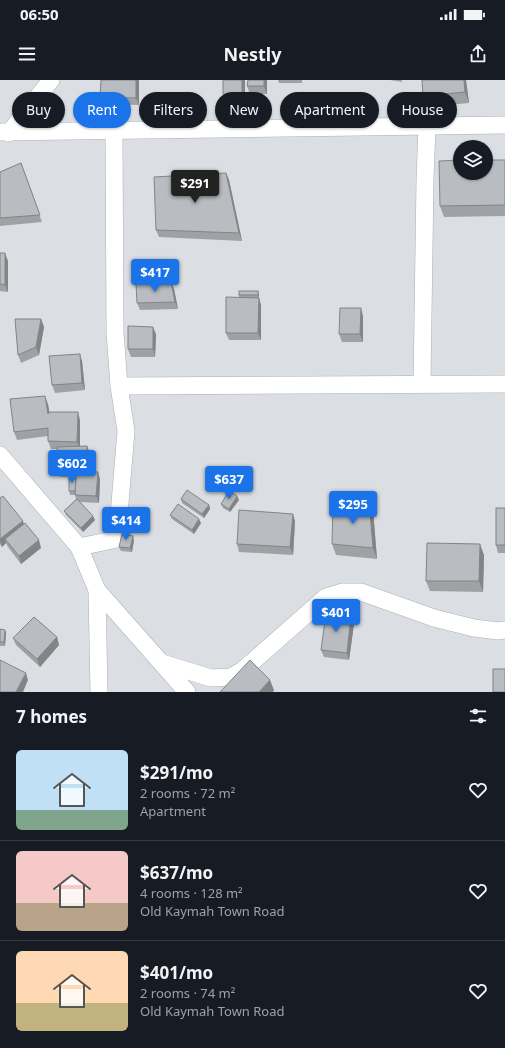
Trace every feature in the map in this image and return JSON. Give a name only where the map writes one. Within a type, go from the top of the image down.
[{"type":"street","points":[[4,132],[51,80]]},
{"type":"street","points":[[457,126],[505,125]]},
{"type":"street","points":[[4,132],[114,132],[387,127]]},
{"type":"street","points":[[422,384],[427,128]]},
{"type":"street","points":[[79,547],[117,540],[126,431],[119,386],[115,332],[114,132]]},
{"type":"street","points":[[119,386],[505,384]]},
{"type":"street","points":[[0,455],[79,547],[97,590],[187,692]]},
{"type":"street","points":[[97,590],[99,692]]},
{"type":"street","points":[[162,663],[211,678],[231,677],[243,670],[326,597],[342,592],[360,592],[434,618],[474,628],[498,631],[505,630]]},
{"type":"building","points":[[101,80],[136,80],[136,98],[131,98],[131,92],[100,92]]},
{"type":"building","points":[[223,80],[242,80],[242,92],[223,92]]},
{"type":"building","points":[[248,80],[264,80],[264,86],[247,86]]},
{"type":"building","points":[[422,80],[464,80],[465,92],[423,92]]},
{"type":"building","points":[[453,160],[453,180],[493,180],[493,160],[505,160],[505,205],[440,206],[439,161]]},
{"type":"building","points":[[21,163],[40,215],[0,218],[0,172]]},
{"type":"building","points":[[226,173],[239,233],[156,230],[154,177]]},
{"type":"building","points":[[0,253],[5,253],[5,285],[0,284]]},
{"type":"building","points":[[171,282],[175,302],[137,303],[136,284]]},
{"type":"building","points":[[239,291],[258,291],[258,295],[239,295]]},
{"type":"building","points":[[226,297],[259,298],[258,333],[226,333]]},
{"type":"building","points":[[340,308],[361,308],[360,334],[339,334]]},
{"type":"building","points":[[15,319],[41,319],[36,347],[18,355]]},
{"type":"building","points":[[128,326],[153,327],[153,349],[128,349]]},
{"type":"building","points":[[80,354],[82,383],[52,385],[49,356]]},
{"type":"building","points":[[45,396],[48,414],[49,412],[78,412],[77,442],[48,441],[48,428],[14,432],[10,399]]},
{"type":"building","points":[[87,446],[88,469],[58,470],[57,447]]},
{"type":"building","points":[[76,471],[98,472],[96,496],[75,495]]},
{"type":"building","points":[[69,478],[76,478],[75,491],[69,491]]},
{"type":"building","points":[[187,490],[209,505],[202,514],[181,499]]},
{"type":"building","points":[[229,491],[237,496],[229,509],[221,504]]},
{"type":"building","points":[[3,496],[23,521],[0,539],[0,498]]},
{"type":"building","points":[[77,499],[93,516],[81,528],[64,511]]},
{"type":"building","points":[[369,500],[373,548],[332,544],[333,506]]},
{"type":"building","points":[[178,504],[199,519],[192,530],[170,515]]},
{"type":"building","points":[[496,508],[505,508],[505,545],[496,545]]},
{"type":"building","points":[[239,510],[293,514],[290,547],[237,544]]},
{"type":"building","points":[[25,523],[39,540],[19,556],[5,539]]},
{"type":"building","points":[[122,534],[133,536],[130,548],[119,547]]},
{"type":"building","points":[[427,543],[480,544],[479,581],[426,581]]},
{"type":"building","points":[[326,613],[351,616],[347,653],[321,650]]},
{"type":"building","points":[[34,617],[57,637],[37,659],[13,638]]},
{"type":"building","points":[[0,629],[5,630],[4,642],[0,642]]},
{"type":"building","points":[[0,660],[26,673],[16,692],[0,692]]},
{"type":"building","points":[[250,660],[270,680],[259,692],[220,692]]},
{"type":"building","points":[[493,669],[505,669],[505,692],[493,692]]}]
